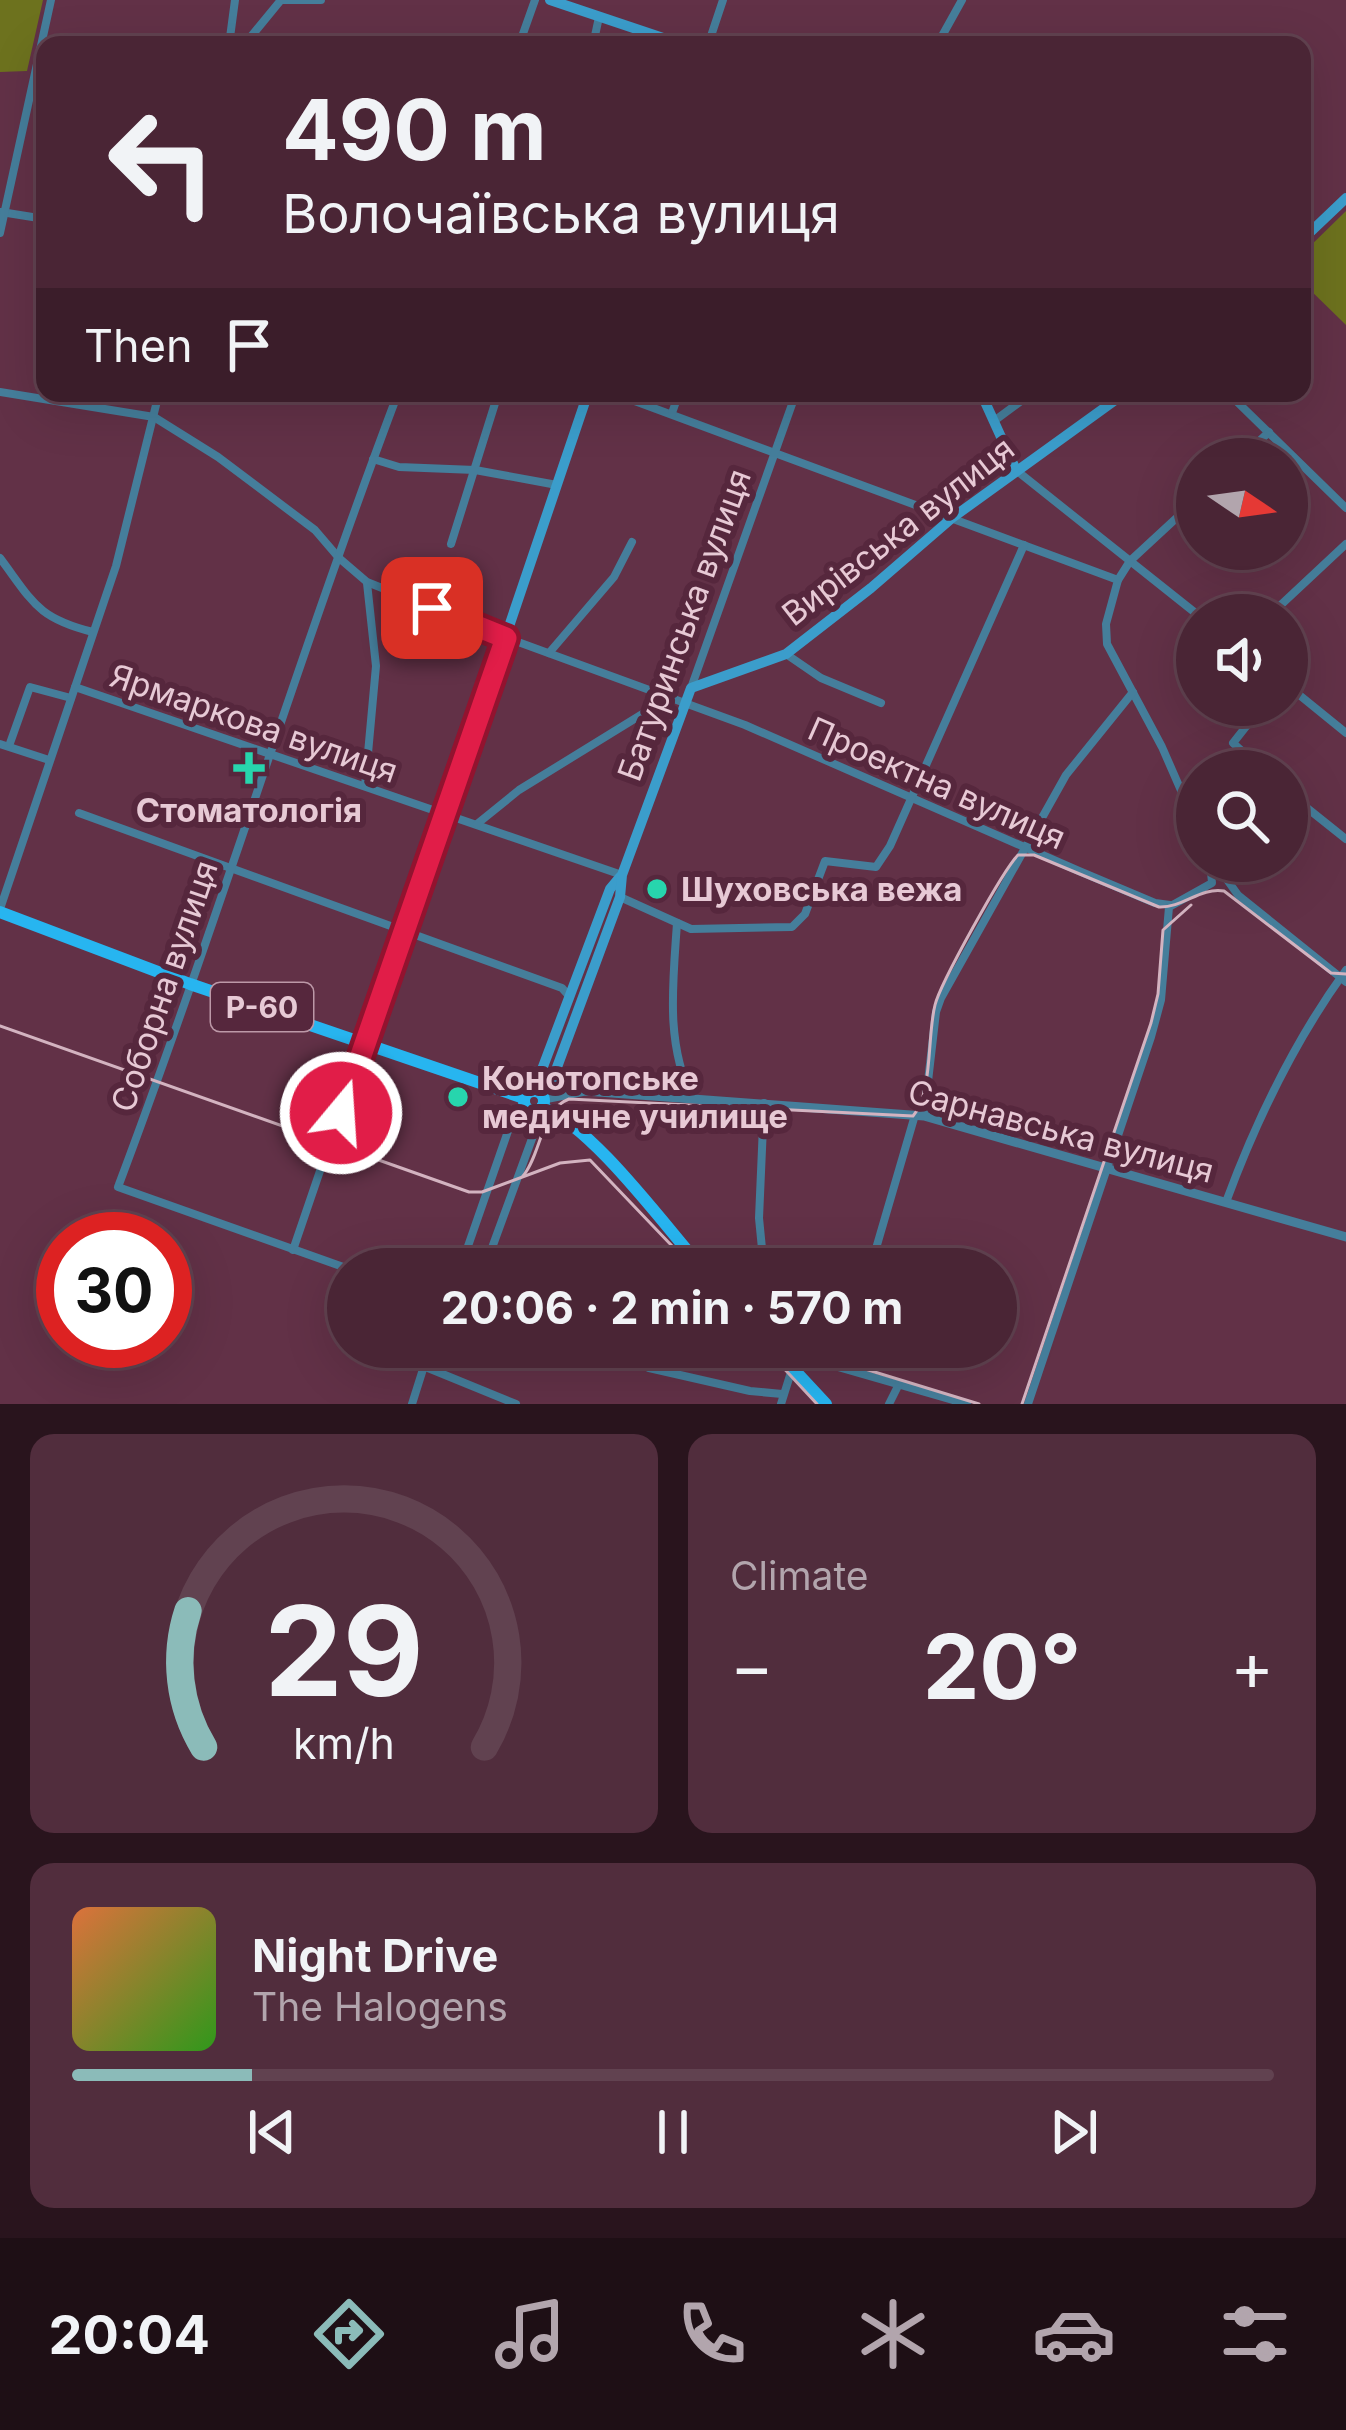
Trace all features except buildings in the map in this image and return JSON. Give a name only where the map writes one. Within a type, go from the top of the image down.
[{"type":"main road","points":[[550,0],[658,36]]},
{"type":"main road","points":[[1311,231],[1346,198]]},
{"type":"main road","points":[[364,1041],[585,402]]},
{"type":"main road","points":[[984,402],[1016,470]]},
{"type":"main road","name":"Вирівська вулиця","points":[[691,688],[786,654],[872,589],[952,518],[1112,402]]},
{"type":"main road","name":"Батуринська вулиця","points":[[622,875],[691,688]]},
{"type":"main road","points":[[534,1101],[553,1078],[620,897],[622,875]]},
{"type":"main road","points":[[534,1101],[610,890],[622,875]]},
{"type":"main road","name":"Р-60","points":[[0,910],[190,984],[534,1101],[557,1113],[590,1143],[684,1248]]},
{"type":"main road","points":[[792,1368],[826,1404]]},
{"type":"street","points":[[43,36],[51,0]]},
{"type":"street","points":[[230,36],[236,0]]},
{"type":"street","points":[[251,36],[281,0],[321,0]]},
{"type":"street","points":[[522,36],[535,0]]},
{"type":"street","points":[[711,36],[723,0]]},
{"type":"street","points":[[942,36],[962,0]]},
{"type":"street","points":[[594,36],[599,16]]},
{"type":"street","points":[[0,233],[36,65]]},
{"type":"street","points":[[2,212],[36,218]]},
{"type":"street","points":[[0,392],[36,398]]},
{"type":"street","points":[[62,402],[154,417]]},
{"type":"street","points":[[0,910],[116,566],[157,402]]},
{"type":"street","name":"Соборна вулиця","points":[[293,1250],[118,1186],[395,402]]},
{"type":"street","points":[[451,544],[495,402]]},
{"type":"street","points":[[640,402],[1118,580]]},
{"type":"street","points":[[672,413],[676,402]]},
{"type":"street","name":"Батуринська вулиця","points":[[691,688],[793,402]]},
{"type":"street","points":[[994,421],[1020,402]]},
{"type":"street","points":[[1237,402],[1346,508]]},
{"type":"street","name":"Проектна вулиця","points":[[154,417],[218,457],[315,530],[367,582],[746,725],[1023,848],[1170,905]]},
{"type":"street","points":[[1263,438],[1269,432]]},
{"type":"street","points":[[373,459],[399,467],[475,470],[557,485]]},
{"type":"street","points":[[1016,470],[1176,598]]},
{"type":"street","points":[[1176,518],[1130,561],[1118,580],[1106,624],[1107,644],[1176,779]]},
{"type":"street","points":[[549,653],[614,577],[632,542]]},
{"type":"street","points":[[1292,594],[1346,544]]},
{"type":"street","points":[[620,897],[691,929],[792,927],[806,914],[825,861],[876,867],[890,846],[1024,545]]},
{"type":"street","points":[[0,558],[41,613],[93,633]]},
{"type":"street","points":[[365,786],[376,666],[367,582]]},
{"type":"street","points":[[786,654],[821,678],[881,703]]},
{"type":"street","points":[[49,760],[5,745],[30,687],[71,698]]},
{"type":"street","name":"Ярмаркова вулиця","points":[[75,687],[622,875]]},
{"type":"street","points":[[877,1248],[920,1115],[938,1005],[1066,775],[1132,692]]},
{"type":"street","points":[[476,825],[519,790],[670,697]]},
{"type":"street","points":[[1308,703],[1346,733]]},
{"type":"street","points":[[1242,750],[1233,742],[1246,726]]},
{"type":"street","points":[[1308,809],[1346,839]]},
{"type":"street","points":[[79,813],[406,929],[562,988],[570,997]]},
{"type":"street","points":[[1028,1404],[1161,1000],[1170,905],[1212,883],[1228,883],[1273,925],[1344,976],[1251,1134],[1226,1202]]},
{"type":"street","points":[[677,923],[672,990],[677,1067],[693,1099]]},
{"type":"street","points":[[327,1262],[293,1250],[364,1041]]},
{"type":"street","name":"Сарнавська вулиця","points":[[534,1101],[585,1091],[920,1115],[1346,1238]]},
{"type":"street","points":[[467,1248],[514,1111],[534,1101],[537,1125],[492,1248]]},
{"type":"street","points":[[762,1248],[764,1103]]},
{"type":"street","points":[[412,1404],[422,1368]]},
{"type":"street","points":[[428,1368],[516,1404]]},
{"type":"street","points":[[649,1368],[781,1399],[783,1368]]},
{"type":"street","points":[[842,1368],[968,1404]]},
{"type":"street","points":[[889,1404],[898,1384]]},
{"type":"shaded area","points":[[0,0],[43,0],[27,71],[0,72]]},
{"type":"shaded area","points":[[1346,211],[1346,325],[1311,291],[1311,245]]},
{"type":"tram line","points":[[523,1176],[547,1122],[569,1099],[913,1116],[924,1093],[939,993],[1018,855],[1034,855],[1159,907],[1224,891],[1331,973],[1346,974]]},
{"type":"tram line","points":[[1022,1404],[1151,1023],[1163,930],[1191,905]]},
{"type":"tram line","points":[[0,1026],[469,1192],[482,1192],[560,1163],[590,1160],[674,1248]]},
{"type":"tram line","points":[[784,1368],[817,1404]]},
{"type":"tram line","points":[[862,1368],[979,1404]]},
{"type":"place","name":"Стоматологія","points":[[249,768]]},
{"type":"place","name":"Шуховська вежа","points":[[657,889]]},
{"type":"place","name":"Конотопське медичне училище","points":[[458,1097]]},
{"type":"route","points":[[341,1113],[506,638],[432,608]]}]
